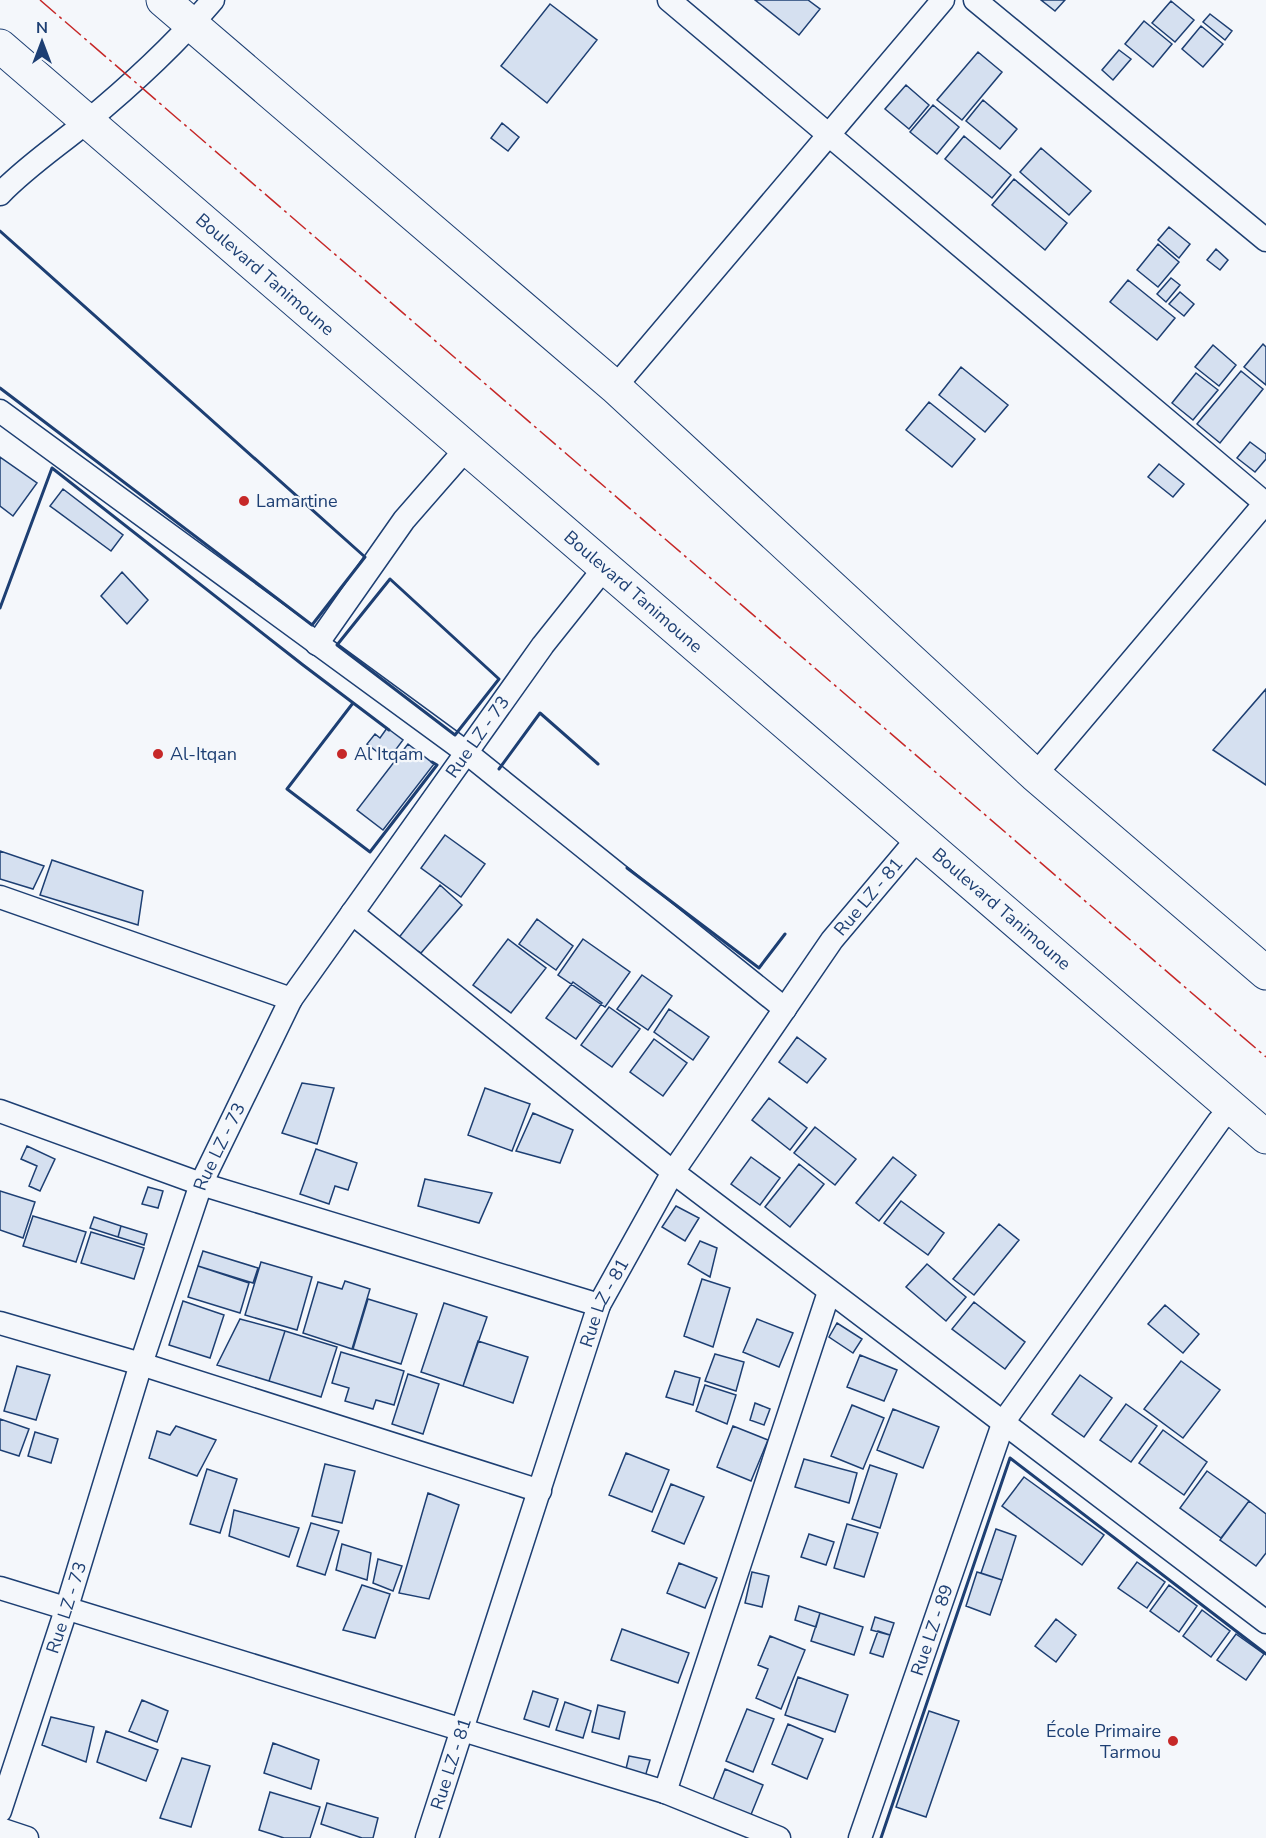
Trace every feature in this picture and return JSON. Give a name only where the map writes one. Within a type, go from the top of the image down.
[{"type":"main road","points":[[163,0],[615,387],[1035,775],[1266,973]]},
{"type":"main road","name":"Boulevard Tanimoune","points":[[0,46],[1266,1137]]},
{"type":"street","points":[[0,194],[20,173],[86,122],[192,25],[213,0]]},
{"type":"street","points":[[669,0],[1266,503],[1035,775]]},
{"type":"street","points":[[615,387],[944,0]]},
{"type":"street","points":[[975,0],[1266,240]]},
{"type":"street","points":[[0,411],[467,753],[785,1009]]},
{"type":"street","points":[[317,644],[405,520],[466,449]]},
{"type":"street","name":"Rue LZ - 73","points":[[0,1811],[66,1610],[141,1364],[201,1185],[291,999],[543,645],[606,566]]},
{"type":"street","name":"Rue LZ - 81","points":[[427,1838],[599,1305],[673,1172],[832,940],[918,838]]},
{"type":"street","points":[[0,897],[291,999]]},
{"type":"street","points":[[352,913],[673,1172],[1266,1622]]},
{"type":"street","name":"Rue LZ - 89","points":[[860,1838],[1004,1421],[1219,1121],[1232,1108]]},
{"type":"street","points":[[0,1110],[201,1185],[599,1305]]},
{"type":"street","points":[[665,1792],[829,1292]]},
{"type":"street","points":[[0,1323],[141,1364],[540,1491]]},
{"type":"street","points":[[0,1588],[665,1792],[779,1838]]},
{"type":"street","points":[[0,1829],[27,1838]]},
{"type":"building","points":[[755,0],[808,0],[820,9],[799,35]]},
{"type":"building","points":[[1041,0],[1065,0],[1055,11]]},
{"type":"building","points":[[1171,1],[1194,20],[1175,42],[1152,23]]},
{"type":"building","points":[[550,4],[597,40],[547,103],[501,66]]},
{"type":"building","points":[[1210,14],[1232,31],[1225,40],[1203,22]]},
{"type":"building","points":[[1144,21],[1172,44],[1153,67],[1125,44]]},
{"type":"building","points":[[1201,26],[1223,44],[1203,67],[1182,49]]},
{"type":"building","points":[[1119,50],[1131,59],[1113,80],[1102,70]]},
{"type":"building","points":[[978,52],[1002,72],[962,120],[937,100]]},
{"type":"building","points":[[906,85],[929,105],[909,129],[885,109]]},
{"type":"building","points":[[983,100],[1017,129],[1000,149],[966,121]]},
{"type":"building","points":[[933,105],[959,127],[937,154],[910,132]]},
{"type":"building","points":[[502,123],[519,137],[508,151],[491,138]]},
{"type":"building","points":[[964,136],[1011,175],[992,198],[945,159]]},
{"type":"building","points":[[1041,148],[1091,191],[1069,215],[1020,172]]},
{"type":"building","points":[[1014,179],[1067,223],[1045,250],[992,205]]},
{"type":"building","points":[[1169,227],[1190,244],[1179,258],[1158,240]]},
{"type":"building","points":[[1158,244],[1179,262],[1158,287],[1137,270]]},
{"type":"building","points":[[1216,249],[1228,260],[1220,270],[1207,260]]},
{"type":"building","points":[[1171,278],[1180,285],[1166,302],[1157,294]]},
{"type":"building","points":[[1128,280],[1175,318],[1157,340],[1110,302]]},
{"type":"building","points":[[1180,292],[1194,304],[1184,316],[1169,304]]},
{"type":"building","points":[[1263,344],[1266,347],[1266,385],[1244,367]]},
{"type":"building","points":[[1213,345],[1236,365],[1219,386],[1195,367]]},
{"type":"building","points":[[961,367],[1008,405],[985,432],[939,395]]},
{"type":"building","points":[[1241,371],[1263,389],[1220,443],[1197,424]]},
{"type":"building","points":[[1196,373],[1218,390],[1193,420],[1172,403]]},
{"type":"building","points":[[929,402],[975,439],[952,467],[906,430]]},
{"type":"building","points":[[1250,442],[1266,454],[1266,459],[1255,472],[1237,458]]},
{"type":"building","points":[[0,457],[37,483],[13,516],[0,506]]},
{"type":"building","points":[[1159,464],[1184,484],[1173,497],[1148,477]]},
{"type":"building","points":[[63,489],[123,535],[111,551],[50,506]]},
{"type":"building","points":[[122,572],[148,600],[127,624],[101,596]]},
{"type":"building","points":[[1266,689],[1266,785],[1213,750]]},
{"type":"building","points":[[387,728],[403,740],[388,760],[367,744],[375,734],[380,738]]},
{"type":"building","points":[[408,744],[434,764],[383,830],[357,810]]},
{"type":"building","points":[[445,835],[485,864],[461,897],[421,868]]},
{"type":"building","points":[[0,851],[44,866],[33,889],[0,879]]},
{"type":"building","points":[[52,860],[143,891],[138,925],[40,895]]},
{"type":"building","points":[[440,885],[462,905],[421,953],[397,940]]},
{"type":"building","points":[[537,919],[573,946],[556,970],[519,944]]},
{"type":"building","points":[[508,939],[546,968],[511,1013],[473,985]]},
{"type":"building","points":[[583,939],[630,972],[605,1007],[558,975]]},
{"type":"building","points":[[642,975],[672,996],[648,1030],[617,1009]]},
{"type":"building","points":[[573,982],[602,1003],[576,1039],[546,1018]]},
{"type":"building","points":[[609,1007],[640,1029],[612,1067],[581,1045]]},
{"type":"building","points":[[669,1009],[709,1037],[693,1060],[654,1032]]},
{"type":"building","points":[[797,1037],[826,1059],[807,1083],[779,1062]]},
{"type":"building","points":[[654,1039],[687,1063],[663,1096],[630,1072]]},
{"type":"building","points":[[302,1083],[334,1088],[317,1144],[282,1133]]},
{"type":"building","points":[[485,1088],[530,1104],[512,1151],[468,1135]]},
{"type":"building","points":[[769,1098],[807,1128],[790,1150],[752,1120]]},
{"type":"building","points":[[533,1113],[573,1130],[560,1163],[516,1151]]},
{"type":"building","points":[[815,1127],[856,1159],[835,1185],[794,1153]]},
{"type":"building","points":[[27,1146],[55,1159],[40,1191],[29,1186],[37,1166],[21,1159]]},
{"type":"building","points":[[316,1149],[357,1163],[348,1190],[335,1186],[329,1204],[300,1194]]},
{"type":"building","points":[[751,1157],[780,1178],[760,1205],[731,1184]]},
{"type":"building","points":[[893,1157],[916,1175],[879,1221],[856,1203]]},
{"type":"building","points":[[799,1164],[824,1184],[790,1227],[765,1207]]},
{"type":"building","points":[[425,1179],[492,1193],[479,1223],[418,1206]]},
{"type":"building","points":[[148,1187],[163,1191],[158,1208],[142,1204]]},
{"type":"building","points":[[0,1191],[35,1202],[23,1238],[0,1230]]},
{"type":"building","points":[[901,1201],[944,1233],[928,1255],[884,1223]]},
{"type":"building","points":[[676,1206],[699,1218],[685,1241],[662,1227]]},
{"type":"building","points":[[33,1216],[86,1232],[76,1262],[23,1246]]},
{"type":"building","points":[[94,1217],[121,1226],[118,1237],[90,1228]]},
{"type":"building","points":[[999,1224],[1019,1240],[974,1295],[953,1279]]},
{"type":"building","points":[[121,1226],[147,1234],[144,1245],[118,1237]]},
{"type":"building","points":[[91,1232],[144,1248],[134,1279],[81,1263]]},
{"type":"building","points":[[700,1241],[717,1248],[710,1277],[688,1264]]},
{"type":"building","points":[[203,1251],[258,1268],[253,1283],[198,1266]]},
{"type":"building","points":[[261,1262],[312,1277],[297,1330],[245,1315]]},
{"type":"building","points":[[927,1264],[966,1297],[946,1321],[906,1287]]},
{"type":"building","points":[[198,1266],[249,1283],[240,1313],[188,1297]]},
{"type":"building","points":[[702,1279],[730,1288],[713,1347],[684,1336]]},
{"type":"building","points":[[345,1281],[370,1289],[352,1349],[303,1333],[318,1282],[342,1289]]},
{"type":"building","points":[[368,1299],[417,1314],[401,1364],[353,1349]]},
{"type":"building","points":[[183,1301],[224,1315],[210,1358],[169,1345]]},
{"type":"building","points":[[974,1302],[1025,1342],[1005,1369],[952,1329]]},
{"type":"building","points":[[444,1303],[487,1317],[463,1386],[421,1372]]},
{"type":"building","points":[[1165,1305],[1199,1334],[1183,1353],[1148,1324]]},
{"type":"building","points":[[240,1319],[285,1331],[269,1381],[217,1365]]},
{"type":"building","points":[[757,1319],[793,1333],[779,1367],[743,1352]]},
{"type":"building","points":[[837,1323],[862,1339],[853,1353],[829,1337]]},
{"type":"building","points":[[285,1331],[337,1347],[321,1397],[269,1381]]},
{"type":"building","points":[[478,1341],[528,1357],[513,1403],[463,1386]]},
{"type":"building","points":[[341,1352],[404,1371],[394,1405],[376,1400],[373,1409],[345,1401],[349,1388],[332,1383]]},
{"type":"building","points":[[715,1354],[744,1362],[736,1391],[705,1381]]},
{"type":"building","points":[[860,1355],[897,1370],[884,1401],[847,1387]]},
{"type":"building","points":[[1181,1361],[1220,1390],[1183,1438],[1144,1409]]},
{"type":"building","points":[[17,1366],[50,1375],[36,1420],[4,1411]]},
{"type":"building","points":[[675,1371],[700,1378],[693,1405],[666,1397]]},
{"type":"building","points":[[408,1374],[439,1384],[423,1434],[392,1424]]},
{"type":"building","points":[[1080,1375],[1112,1398],[1084,1437],[1052,1414]]},
{"type":"building","points":[[705,1385],[736,1395],[727,1424],[696,1411]]},
{"type":"building","points":[[755,1403],[770,1409],[764,1425],[750,1420]]},
{"type":"building","points":[[1126,1404],[1157,1426],[1131,1462],[1100,1440]]},
{"type":"building","points":[[852,1405],[884,1418],[863,1469],[831,1456]]},
{"type":"building","points":[[893,1409],[939,1427],[923,1468],[877,1450]]},
{"type":"building","points":[[0,1419],[29,1429],[19,1456],[0,1450]]},
{"type":"building","points":[[176,1426],[216,1440],[197,1476],[149,1458],[157,1431],[170,1435]]},
{"type":"building","points":[[733,1426],[768,1440],[751,1481],[717,1467]]},
{"type":"building","points":[[1163,1430],[1207,1462],[1184,1495],[1139,1463]]},
{"type":"building","points":[[35,1432],[58,1439],[51,1463],[28,1456]]},
{"type":"building","points":[[626,1453],[669,1470],[652,1512],[609,1495]]},
{"type":"building","points":[[804,1459],[857,1473],[849,1503],[795,1487]]},
{"type":"building","points":[[325,1464],[355,1471],[342,1523],[312,1516]]},
{"type":"building","points":[[870,1465],[897,1474],[880,1528],[852,1519]]},
{"type":"building","points":[[207,1469],[237,1479],[220,1533],[190,1524]]},
{"type":"building","points":[[1207,1471],[1249,1501],[1221,1538],[1180,1508]]},
{"type":"building","points":[[1024,1477],[1104,1535],[1082,1565],[1002,1506]]},
{"type":"building","points":[[671,1484],[704,1497],[684,1544],[652,1531]]},
{"type":"building","points":[[428,1493],[459,1505],[429,1599],[399,1593]]},
{"type":"building","points":[[1249,1501],[1266,1514],[1266,1553],[1256,1566],[1220,1540]]},
{"type":"building","points":[[234,1510],[299,1528],[289,1557],[229,1536]]},
{"type":"building","points":[[311,1523],[339,1531],[325,1575],[297,1566]]},
{"type":"building","points":[[847,1524],[878,1533],[864,1577],[834,1568]]},
{"type":"building","points":[[996,1529],[1016,1536],[1002,1580],[981,1573]]},
{"type":"building","points":[[809,1534],[834,1542],[826,1565],[801,1557]]},
{"type":"building","points":[[342,1544],[371,1553],[367,1580],[336,1570]]},
{"type":"building","points":[[378,1559],[402,1566],[393,1591],[373,1583]]},
{"type":"building","points":[[1137,1562],[1165,1582],[1147,1608],[1118,1588]]},
{"type":"building","points":[[679,1563],[717,1578],[705,1608],[667,1593]]},
{"type":"building","points":[[752,1572],[769,1576],[762,1607],[745,1603]]},
{"type":"building","points":[[977,1572],[1002,1580],[990,1615],[966,1606]]},
{"type":"building","points":[[362,1585],[390,1594],[375,1638],[343,1630]]},
{"type":"building","points":[[1169,1585],[1197,1606],[1179,1632],[1150,1611]]},
{"type":"building","points":[[799,1606],[820,1613],[816,1627],[795,1620]]},
{"type":"building","points":[[1202,1610],[1230,1631],[1211,1657],[1183,1636]]},
{"type":"building","points":[[820,1613],[863,1627],[854,1655],[811,1641]]},
{"type":"building","points":[[875,1617],[894,1623],[890,1635],[871,1630]]},
{"type":"building","points":[[1056,1619],[1076,1635],[1056,1662],[1035,1646]]},
{"type":"building","points":[[622,1629],[689,1653],[678,1683],[611,1660]]},
{"type":"building","points":[[878,1631],[890,1635],[883,1657],[870,1653]]},
{"type":"building","points":[[1236,1634],[1264,1654],[1246,1680],[1217,1660]]},
{"type":"building","points":[[770,1636],[805,1650],[781,1709],[756,1698],[768,1669],[758,1665]]},
{"type":"building","points":[[798,1677],[848,1695],[835,1732],[785,1715]]},
{"type":"building","points":[[533,1691],[558,1699],[549,1727],[524,1719]]},
{"type":"building","points":[[142,1700],[168,1711],[157,1742],[129,1731]]},
{"type":"building","points":[[565,1702],[591,1711],[583,1738],[556,1730]]},
{"type":"building","points":[[598,1705],[625,1712],[619,1739],[592,1732]]},
{"type":"building","points":[[747,1709],[774,1719],[753,1772],[726,1761]]},
{"type":"building","points":[[929,1711],[959,1721],[926,1817],[896,1807]]},
{"type":"building","points":[[51,1717],[94,1727],[86,1762],[42,1745]]},
{"type":"building","points":[[788,1724],[823,1739],[807,1779],[772,1764]]},
{"type":"building","points":[[106,1731],[158,1750],[146,1781],[97,1762]]},
{"type":"building","points":[[273,1743],[319,1760],[311,1789],[264,1773]]},
{"type":"building","points":[[629,1756],[650,1760],[645,1777],[625,1773]]},
{"type":"building","points":[[182,1758],[210,1766],[191,1827],[160,1818]]},
{"type":"building","points":[[725,1769],[763,1785],[750,1817],[712,1802]]},
{"type":"building","points":[[270,1792],[320,1807],[310,1838],[284,1838],[259,1830]]},
{"type":"building","points":[[327,1803],[378,1818],[373,1838],[362,1838],[321,1824]]},
{"type":"wall","points":[[0,231],[365,557],[312,625],[0,388]]},
{"type":"wall","points":[[0,608],[52,468],[389,730]]},
{"type":"wall","points":[[390,579],[499,679],[455,735],[337,645],[390,579]]},
{"type":"wall","points":[[353,703],[287,789],[370,852],[437,765],[432,762]]},
{"type":"wall","points":[[499,769],[540,713],[598,764]]},
{"type":"wall","points":[[627,868],[759,968],[785,934]]},
{"type":"wall","points":[[881,1838],[1010,1458],[1266,1654]]},
{"type":"power","points":[[40,0],[1266,1057]]},
{"type":"place","name":"Lamartine","points":[[244,501]]},
{"type":"place","name":"Al-Itqan","points":[[158,754]]},
{"type":"place","name":"Al Itqam","points":[[342,754]]},
{"type":"place","name":"École Primaire Tarmou","points":[[1173,1741]]}]
